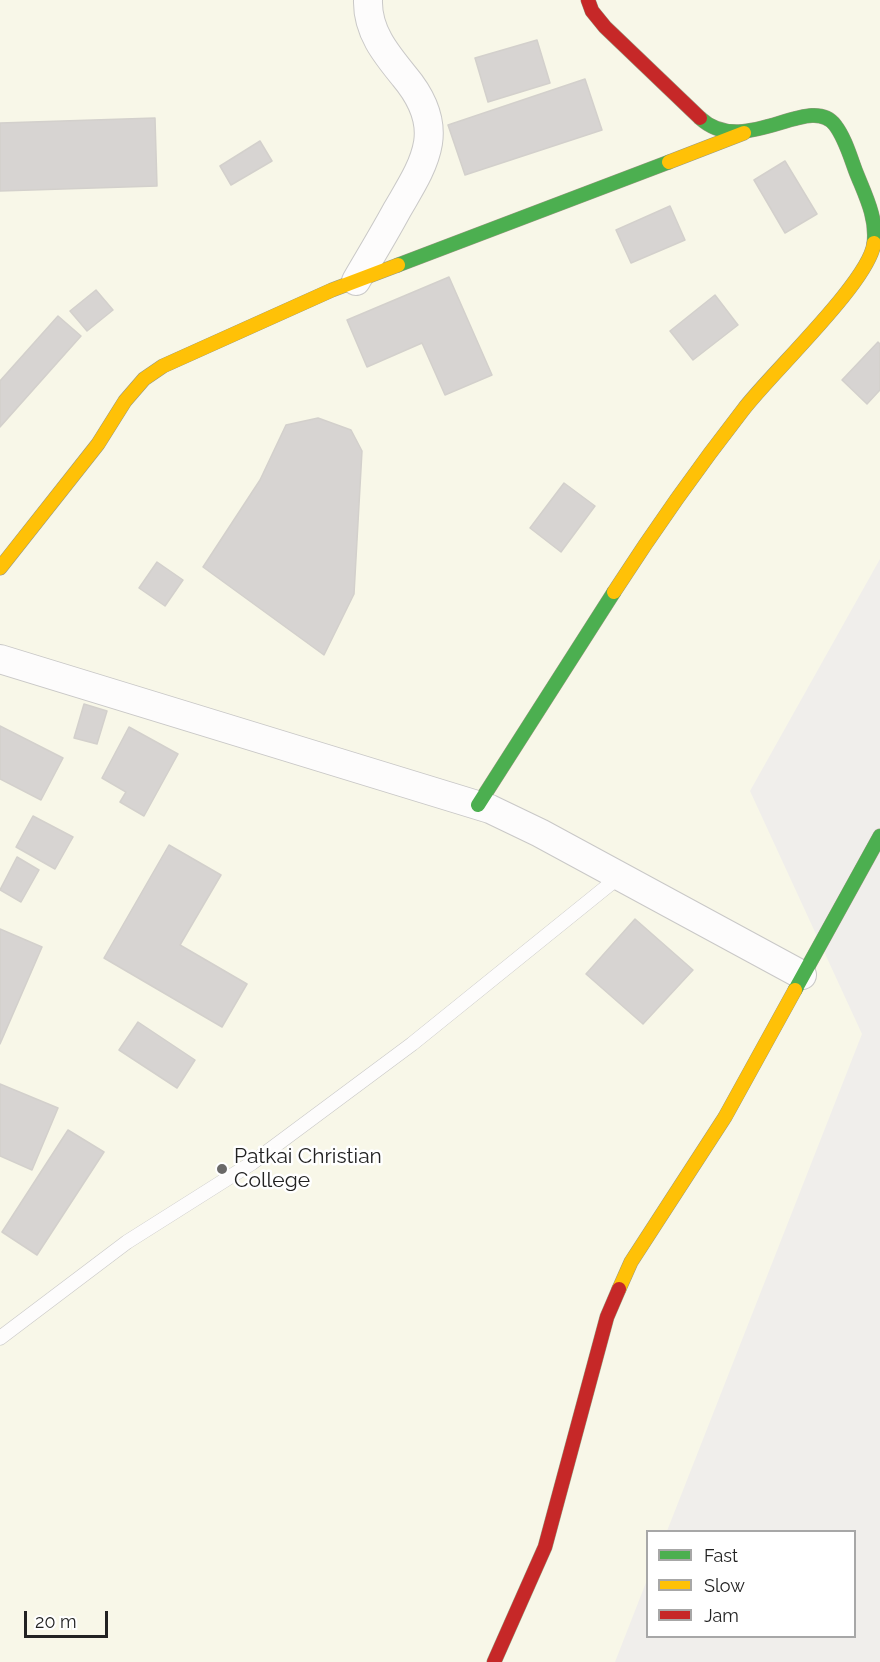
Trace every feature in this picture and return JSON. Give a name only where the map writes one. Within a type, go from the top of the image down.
[{"type":"street","points":[[356,281],[410,187],[422,163],[428,143],[428,127],[422,103],[412,86],[385,54],[374,33],[367,8],[368,0]]},
{"type":"street","points":[[588,0],[592,11],[605,27],[708,125],[725,132],[744,133]]},
{"type":"street","points":[[0,568],[98,444],[125,401],[144,379],[163,366],[332,290],[744,133],[803,116],[822,117],[834,123],[843,139],[872,212],[875,234],[873,252],[864,268],[836,304],[744,408],[646,542],[478,805]]},
{"type":"street","points":[[0,659],[490,809],[540,833],[802,975]]},
{"type":"street","points":[[494,1662],[545,1547],[607,1317],[631,1262],[725,1117],[880,836]]},
{"type":"lane","points":[[0,1338],[127,1242],[262,1156],[412,1044],[620,876]]},
{"type":"shaded area","name":"Patkai Christian College","points":[[0,0],[880,0],[880,559],[750,791],[862,1034],[667,1530],[646,1530],[646,1583],[615,1662],[0,1662]]},
{"type":"building","points":[[537,40],[550,83],[488,102],[475,58]]},
{"type":"building","points":[[585,79],[602,130],[465,175],[448,125]]},
{"type":"building","points":[[155,118],[157,186],[0,191],[0,123]]},
{"type":"building","points":[[260,141],[272,161],[231,185],[220,166]]},
{"type":"building","points":[[785,161],[817,214],[785,233],[754,180]]},
{"type":"building","points":[[670,206],[685,240],[631,263],[616,230]]},
{"type":"building","points":[[449,277],[492,375],[445,395],[422,343],[367,367],[347,320]]},
{"type":"building","points":[[96,290],[113,310],[87,331],[70,311]]},
{"type":"building","points":[[715,295],[738,325],[693,360],[670,331]]},
{"type":"building","points":[[58,316],[81,336],[0,427],[0,381]]},
{"type":"building","points":[[878,342],[880,344],[880,390],[867,404],[842,380]]},
{"type":"building","points":[[318,418],[351,430],[362,451],[354,594],[324,655],[203,567],[260,480],[286,425]]},
{"type":"building","points":[[564,483],[595,506],[561,552],[530,528]]},
{"type":"building","points":[[157,562],[183,580],[165,606],[139,588]]},
{"type":"building","points":[[84,704],[107,711],[97,744],[74,738]]},
{"type":"building","points":[[0,726],[63,758],[41,800],[0,779]]},
{"type":"building","points":[[129,727],[178,754],[144,816],[120,802],[126,792],[102,778]]},
{"type":"building","points":[[33,816],[73,837],[55,869],[16,847]]},
{"type":"building","points":[[169,845],[221,875],[180,945],[247,984],[222,1027],[104,958]]},
{"type":"building","points":[[17,857],[39,870],[21,902],[0,890]]},
{"type":"building","points":[[635,919],[693,970],[643,1024],[586,974]]},
{"type":"building","points":[[0,929],[42,947],[0,1044]]},
{"type":"building","points":[[138,1022],[195,1060],[177,1088],[119,1050]]},
{"type":"building","points":[[0,1084],[58,1108],[32,1170],[0,1156]]},
{"type":"building","points":[[68,1130],[104,1152],[37,1255],[2,1232]]},
{"type":"traffic: fast","points":[[700,118],[717,129],[736,132],[755,130],[810,116],[824,117],[835,125],[847,147],[872,215],[874,243]]},
{"type":"traffic: fast","points":[[398,265],[669,162]]},
{"type":"traffic: fast","points":[[478,805],[614,592]]},
{"type":"traffic: fast","points":[[795,990],[880,836]]},
{"type":"traffic: slow","points":[[669,162],[744,133]]},
{"type":"traffic: slow","points":[[614,592],[676,500],[743,410],[856,280],[868,260],[874,243]]},
{"type":"traffic: slow","points":[[0,568],[98,444],[125,401],[144,379],[163,366],[332,290],[398,265]]},
{"type":"traffic: slow","points":[[619,1289],[631,1262],[725,1117],[795,990]]},
{"type":"traffic: jam","points":[[588,0],[592,11],[605,27],[700,118]]},
{"type":"traffic: jam","points":[[494,1662],[545,1547],[607,1317],[619,1289]]},
{"type":"place","name":"Patkai Christian College","points":[[222,1169]]}]
